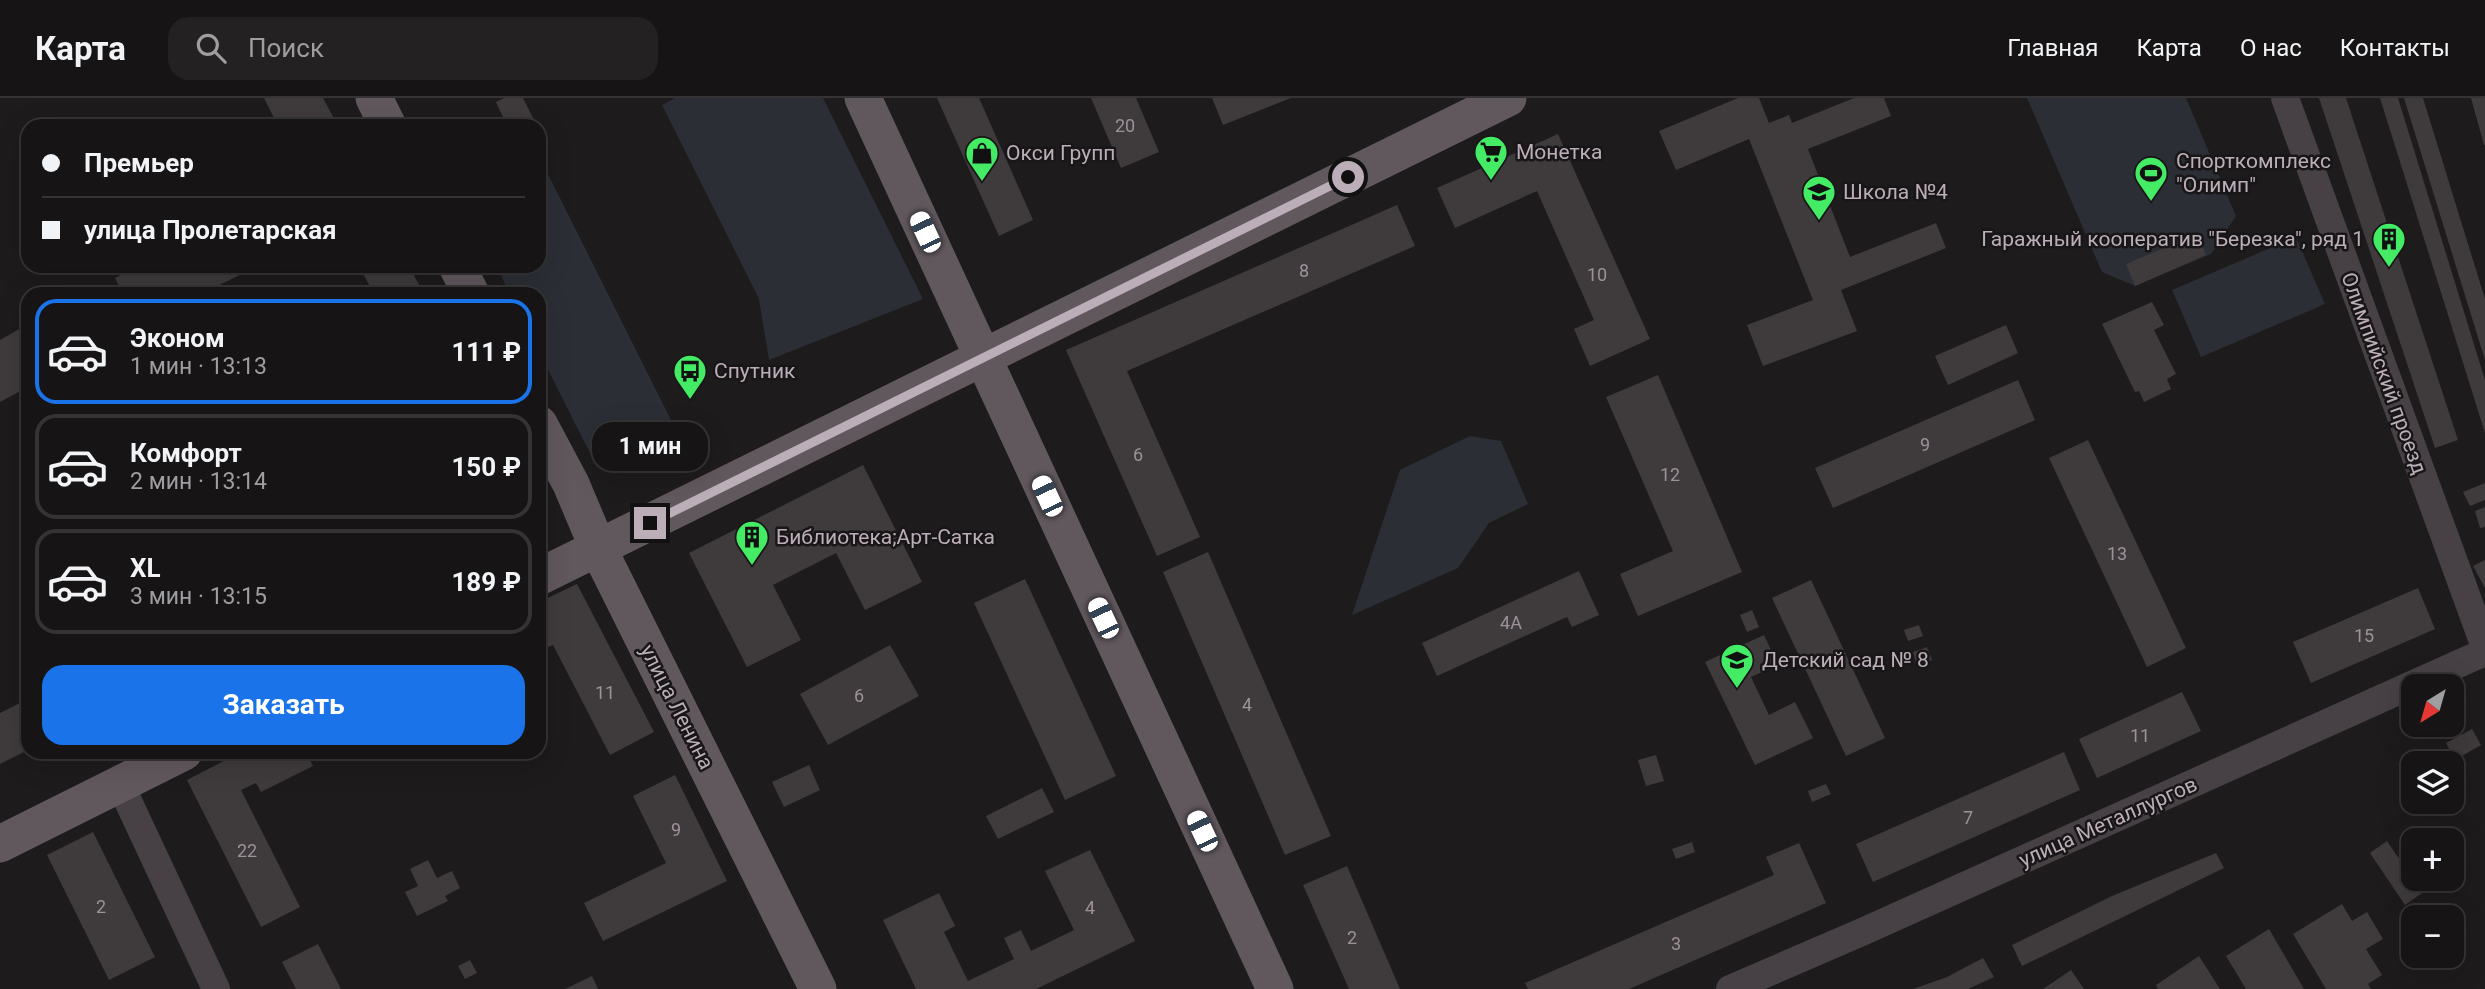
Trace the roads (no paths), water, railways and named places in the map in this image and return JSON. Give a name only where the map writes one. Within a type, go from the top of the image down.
[{"type":"main road","points":[[374,98],[384,119]]},
{"type":"main road","points":[[863,98],[1275,989]]},
{"type":"main road","points":[[546,574],[1508,98]]},
{"type":"main road","name":"улица Ленина","points":[[546,437],[571,484],[598,548],[818,989]]},
{"type":"main road","points":[[0,844],[170,759]]},
{"type":"street","name":"Олимпийский проезд","points":[[2285,98],[2485,650]]},
{"type":"street","name":"улица Металлургов","points":[[1730,989],[1937,899],[2485,650]]},
{"type":"street","points":[[120,784],[216,989]]},
{"type":"place","name":"Монетка","points":[[1491,182]]},
{"type":"place","name":"Окси Групп","points":[[982,183]]},
{"type":"place","name":"Спорткомплекс \"Олимп\"","points":[[2151,203]]},
{"type":"place","name":"Школа №4","points":[[1819,222]]},
{"type":"place","name":"Гаражный кооператив \"Березка\", ряд 1","points":[[2389,269]]},
{"type":"place","name":"Спутник","points":[[690,401]]},
{"type":"place","name":"Библиотека;Арт-Сатка","points":[[752,567]]},
{"type":"place","name":"Детский сад № 8","points":[[1737,690]]}]
